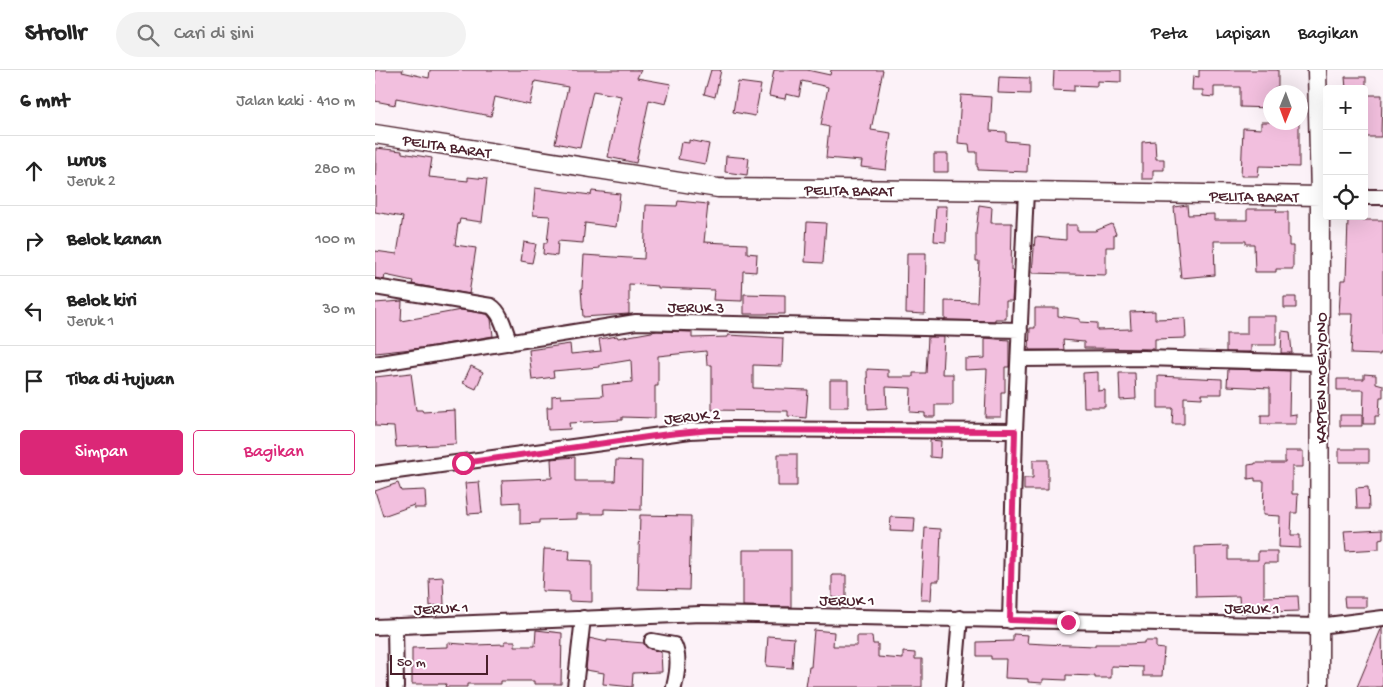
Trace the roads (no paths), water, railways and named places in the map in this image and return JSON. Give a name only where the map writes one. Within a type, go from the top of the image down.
[{"type":"street","name":"KAPTEN MOELYONO","points":[[1317,70],[1323,196],[1320,363],[1319,687]]},
{"type":"street","name":"PELITA BARAT","points":[[375,134],[718,188],[1323,196]]},
{"type":"street","points":[[1010,620],[1015,431],[1026,191]]},
{"type":"street","points":[[1368,197],[1383,197]]},
{"type":"street","points":[[375,287],[491,306],[499,314],[510,343]]},
{"type":"street","name":"JERUK 3","points":[[375,364],[636,322],[1020,330]]},
{"type":"street","points":[[1019,359],[1144,358],[1320,363]]},
{"type":"street","name":"JERUK 2","points":[[375,474],[704,430],[1015,431]]},
{"type":"street","name":"JERUK 1","points":[[375,627],[701,614],[1319,626],[1383,618]]},
{"type":"street","points":[[575,687],[583,618]]},
{"type":"street","points":[[954,687],[959,618]]},
{"type":"street","points":[[395,626],[396,687]]},
{"type":"street","points":[[652,641],[669,643],[674,645],[677,650],[674,687]]}]
